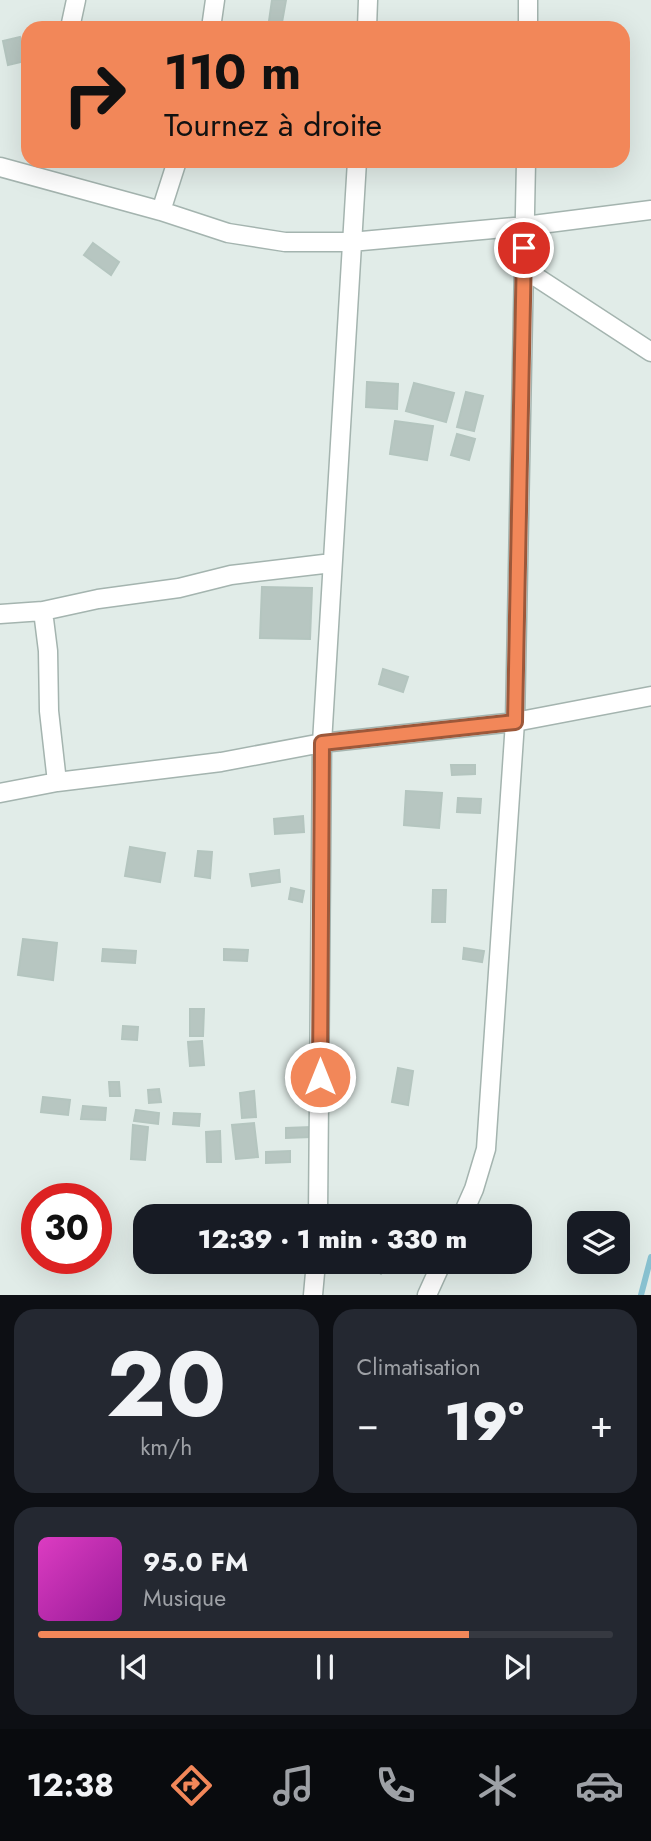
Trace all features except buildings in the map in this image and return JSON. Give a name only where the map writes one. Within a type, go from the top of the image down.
[{"type":"street","points":[[72,21],[76,0]]},
{"type":"street","points":[[212,21],[215,0]]},
{"type":"street","points":[[367,21],[368,0]]},
{"type":"street","points":[[528,0],[528,21]]},
{"type":"street","points":[[0,167],[161,211],[228,233],[285,242],[351,242],[525,226],[651,210]]},
{"type":"street","points":[[161,211],[175,168]]},
{"type":"street","points":[[318,1204],[322,743],[356,168]]},
{"type":"street","points":[[467,1204],[486,1149],[515,722],[526,168]]},
{"type":"street","points":[[524,269],[651,352]]},
{"type":"street","points":[[0,614],[43,611],[98,599],[179,588],[231,575],[332,563]]},
{"type":"street","points":[[43,611],[57,782]]},
{"type":"street","points":[[0,793],[57,782],[221,762],[322,743],[515,722],[651,696]]},
{"type":"street","points":[[313,1295],[315,1274]]},
{"type":"street","points":[[428,1295],[437,1274]]},
{"type":"waterway","points":[[641,1295],[651,1257]]},
{"type":"route","points":[[320,1077],[322,743],[515,722],[524,248]]}]
